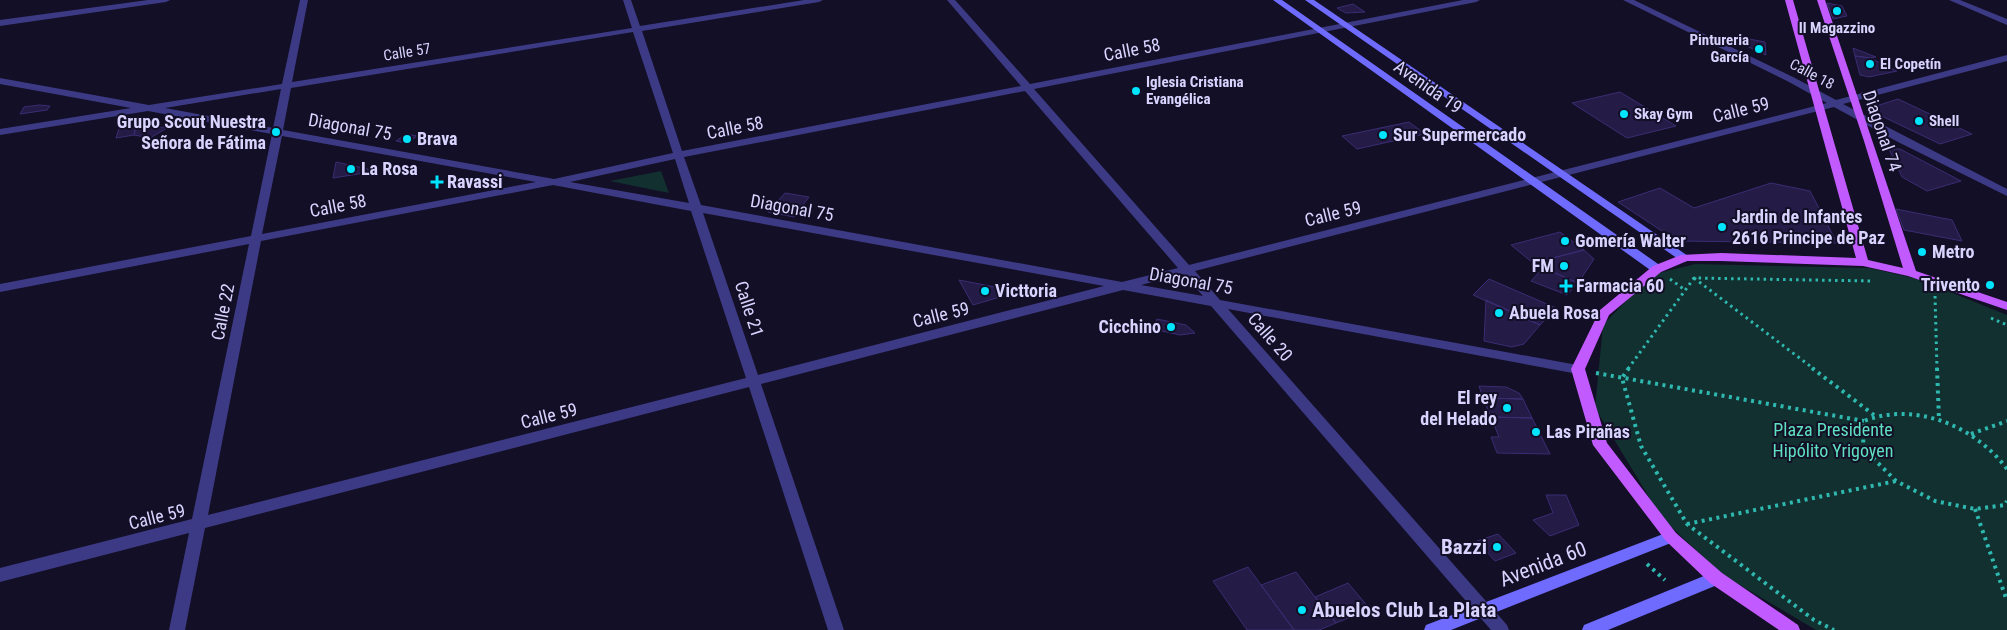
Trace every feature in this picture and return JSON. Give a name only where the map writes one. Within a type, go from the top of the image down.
[{"type":"main road","name":"Avenida 19","points":[[1277,0],[1657,270]]},
{"type":"main road","name":"Avenida 19","points":[[1309,0],[1685,258]]},
{"type":"main road","points":[[1789,0],[1821,107],[1863,262]]},
{"type":"main road","name":"Diagonal 74","points":[[1821,0],[1858,96],[1860,117],[1870,141],[1911,273]]},
{"type":"main road","points":[[1792,630],[1716,578],[1671,537],[1600,446],[1578,369],[1604,313],[1657,270],[1685,258],[1721,257],[1863,262],[1911,273],[2007,306]]},
{"type":"main road","name":"Avenida 60","points":[[1432,630],[1671,537]]},
{"type":"main road","points":[[1590,630],[1716,578]]},
{"type":"street","points":[[0,23],[166,0]]},
{"type":"street","name":"Calle 22","points":[[177,630],[304,0]]},
{"type":"street","name":"Calle 21","points":[[627,0],[698,208],[836,630]]},
{"type":"street","name":"Calle 57","points":[[0,132],[819,0]]},
{"type":"street","name":"Calle 20","points":[[951,0],[1186,270],[1218,303],[1501,630]]},
{"type":"street","name":"Calle 58","points":[[0,288],[553,182],[1476,0]]},
{"type":"street","name":"Calle 18","points":[[1628,0],[1817,93],[2007,193]]},
{"type":"street","points":[[1953,0],[2007,22]]},
{"type":"street","name":"Calle 59","points":[[0,575],[2007,58]]},
{"type":"street","name":"Diagonal 75","points":[[0,81],[1578,369]]},
{"type":"lane","points":[[1858,96],[1876,101]]},
{"type":"path","points":[[1622,378],[1694,278]]},
{"type":"path","points":[[1694,278],[1877,281]]},
{"type":"path","points":[[1694,278],[1874,415]]},
{"type":"path","points":[[1926,293],[1944,299]]},
{"type":"path","points":[[1935,296],[1940,420]]},
{"type":"path","points":[[1989,318],[2007,325]]},
{"type":"path","points":[[1578,369],[1864,421],[1874,415],[1903,412],[1940,420],[1970,435],[2001,458],[2007,469]]},
{"type":"path","points":[[1622,378],[1641,446],[1687,524],[1814,620],[1834,630]]},
{"type":"path","points":[[1864,421],[1863,448],[1896,481],[1935,501],[1975,509],[2006,504]]},
{"type":"path","points":[[1970,435],[2007,421]]},
{"type":"path","points":[[2001,458],[2007,459]]},
{"type":"path","points":[[1687,524],[1896,481]]},
{"type":"path","points":[[1975,509],[2007,601]]},
{"type":"path","points":[[1634,551],[1679,594]]},
{"type":"green space","points":[[661,171],[669,193],[610,181]]},
{"type":"green space","name":"Plaza Presidente Hipólito Yrigoyen","points":[[1695,264],[1869,268],[1918,279],[2007,315],[2007,630],[1816,630],[1721,574],[1661,517],[1595,408],[1603,325],[1651,275]]},
{"type":"building","name":"Il Magazzino","points":[[1827,3],[1842,6],[1847,16],[1833,19]]},
{"type":"building","points":[[1353,4],[1365,12],[1346,13],[1337,8]]},
{"type":"building","name":"Pintureria García","points":[[1739,37],[1765,42],[1766,55],[1740,43]]},
{"type":"building","points":[[1853,48],[1876,57],[1855,56]]},
{"type":"building","name":"El Copetín","points":[[1855,56],[1870,58],[1897,71],[1869,77],[1860,75]]},
{"type":"building","name":"Skay Gym","points":[[1620,92],[1676,126],[1627,138],[1572,103]]},
{"type":"building","name":"Shell","points":[[1898,99],[1972,134],[1940,144],[1867,109]]},
{"type":"building","points":[[50,106],[47,110],[20,114],[24,107]]},
{"type":"building","points":[[121,122],[137,123],[134,135],[116,138]]},
{"type":"building","name":"Sur Supermercado","points":[[1409,122],[1425,134],[1357,149],[1342,136]]},
{"type":"building","points":[[137,123],[167,128],[150,138],[134,135]]},
{"type":"building","name":"Brava","points":[[406,134],[417,136],[407,143],[396,141]]},
{"type":"building","points":[[1889,149],[1900,149],[1961,181],[1927,191],[1902,177]]},
{"type":"building","points":[[336,162],[377,171],[333,178]]},
{"type":"building","points":[[1771,183],[1810,191],[1837,243],[1677,241],[1618,202],[1660,188],[1694,208]]},
{"type":"building","points":[[785,193],[809,197],[794,217],[768,212]]},
{"type":"building","points":[[1896,209],[1952,220],[1962,241],[1904,230]]},
{"type":"building","points":[[1560,232],[1584,250],[1533,263],[1511,245]]},
{"type":"building","name":"FM","points":[[1584,250],[1594,259],[1578,283],[1533,263]]},
{"type":"building","points":[[1543,268],[1578,283],[1567,295],[1531,281]]},
{"type":"building","points":[[1489,279],[1556,308],[1540,325],[1473,295]]},
{"type":"building","name":"Victtoria","points":[[959,280],[1000,288],[1004,293],[1000,297],[973,305]]},
{"type":"building","name":"Abuela Rosa","points":[[1486,300],[1540,325],[1524,344],[1512,347],[1484,341]]},
{"type":"building","name":"Cicchino","points":[[1157,319],[1186,325],[1195,333],[1180,335],[1153,329]]},
{"type":"building","points":[[1479,386],[1506,387],[1519,393],[1523,399],[1483,398]]},
{"type":"building","name":"El rey del Helado","points":[[1483,398],[1523,399],[1532,418],[1491,417]]},
{"type":"building","points":[[1491,417],[1532,418],[1550,454],[1497,453],[1491,437],[1499,437]]},
{"type":"building","points":[[1546,495],[1566,495],[1579,525],[1550,536],[1533,520],[1553,513]]},
{"type":"building","name":"Bazzi","points":[[1498,534],[1516,553],[1495,561],[1477,541]]},
{"type":"building","points":[[1248,567],[1294,630],[1247,630],[1213,581]]},
{"type":"building","name":"Abuelos Club La Plata","points":[[1296,572],[1336,623],[1319,630],[1294,630],[1261,585]]},
{"type":"building","points":[[1348,583],[1370,609],[1336,623],[1315,597]]},
{"type":"place","name":"Il Magazzino","points":[[1837,11]]},
{"type":"place","name":"Pintureria García","points":[[1759,49]]},
{"type":"place","name":"El Copetín","points":[[1870,64]]},
{"type":"place","name":"Iglesia Cristiana Evangélica","points":[[1136,91]]},
{"type":"place","name":"Skay Gym","points":[[1624,114]]},
{"type":"place","name":"Shell","points":[[1919,121]]},
{"type":"place","name":"Grupo Scout Nuestra Señora de Fátima","points":[[276,132]]},
{"type":"place","name":"Sur Supermercado","points":[[1383,135]]},
{"type":"place","name":"Brava","points":[[407,139]]},
{"type":"place","name":"La Rosa","points":[[351,169]]},
{"type":"place","name":"Ravassi","points":[[437,182]]},
{"type":"place","name":"Jardin de Infantes 2616 Principe de Paz","points":[[1722,227]]},
{"type":"place","name":"Gomería Walter","points":[[1565,241]]},
{"type":"place","name":"Metro","points":[[1922,252]]},
{"type":"place","name":"FM","points":[[1564,266]]},
{"type":"place","name":"Trivento","points":[[1990,285]]},
{"type":"place","name":"Farmacia 60","points":[[1566,286]]},
{"type":"place","name":"Victtoria","points":[[985,291]]},
{"type":"place","name":"Abuela Rosa","points":[[1499,313]]},
{"type":"place","name":"Cicchino","points":[[1171,327]]},
{"type":"place","name":"El rey del Helado","points":[[1507,408]]},
{"type":"place","name":"Las Pirañas","points":[[1536,432]]},
{"type":"place","name":"Bazzi","points":[[1497,547]]},
{"type":"place","name":"Abuelos Club La Plata","points":[[1302,610]]}]
